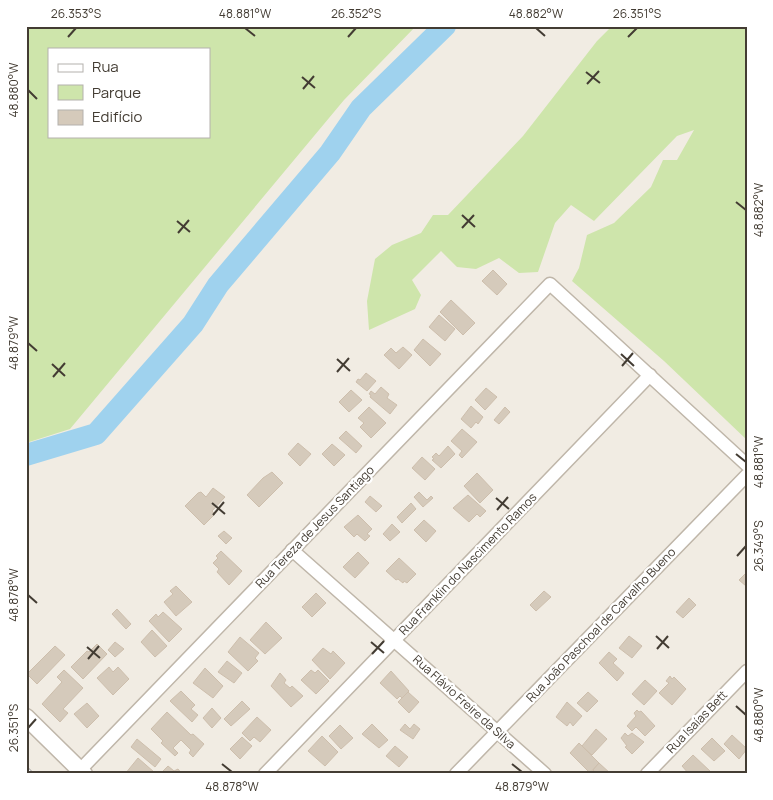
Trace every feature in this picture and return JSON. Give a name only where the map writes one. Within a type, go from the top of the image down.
[{"type":"street","name":"Rua Tereza de Jesus Santiago","points":[[82,772],[292,550],[550,284],[650,376]]},
{"type":"street","points":[[650,376],[747,465]]},
{"type":"street","name":"Rua Franklin do Nascimento Ramos","points":[[265,774],[650,376]]},
{"type":"street","name":"Rua João Paschoal de Carvalho Bueno","points":[[456,774],[747,475]]},
{"type":"street","name":"Rua Flávio Freire da Silva","points":[[292,550],[545,774]]},
{"type":"street","name":"Rua Isaías Bett","points":[[647,774],[747,671]]},
{"type":"street","points":[[26,717],[82,772]]},
{"type":"green space","points":[[26,26],[416,26],[344,100],[70,429],[26,443]]},
{"type":"green space","points":[[612,26],[747,26],[747,440],[664,361],[572,281],[579,268],[587,235],[614,223],[651,187],[663,160],[677,160],[694,130],[677,136],[594,221],[571,205],[555,223],[538,272],[519,273],[499,258],[476,269],[457,267],[441,251],[412,280],[421,295],[415,309],[369,330],[367,301],[375,259],[392,245],[421,233],[433,215],[448,215],[523,136],[597,41]]},
{"type":"building","points":[[493,270],[507,284],[497,295],[482,281]]},
{"type":"building","points":[[451,300],[475,323],[463,335],[440,312]]},
{"type":"building","points":[[439,315],[455,329],[445,341],[429,327]]},
{"type":"building","points":[[423,339],[441,354],[430,366],[414,350]]},
{"type":"building","points":[[403,347],[412,355],[399,369],[384,355],[391,348],[396,353]]},
{"type":"building","points":[[366,373],[376,381],[367,391],[356,382]]},
{"type":"building","points":[[381,387],[389,394],[387,398],[397,405],[390,414],[369,394],[371,391],[375,394]]},
{"type":"building","points":[[486,388],[497,397],[485,410],[475,400]]},
{"type":"building","points":[[351,390],[362,400],[349,412],[339,402]]},
{"type":"building","points":[[471,406],[483,417],[478,424],[476,422],[471,428],[461,419]]},
{"type":"building","points":[[369,407],[386,423],[371,438],[360,427],[364,423],[358,418]]},
{"type":"building","points":[[505,407],[510,412],[499,424],[494,420]]},
{"type":"building","points":[[462,429],[477,442],[462,458],[459,455],[462,451],[451,441]]},
{"type":"building","points":[[346,431],[362,446],[356,453],[339,438]]},
{"type":"building","points":[[298,443],[311,454],[300,466],[288,454]]},
{"type":"building","points":[[332,444],[345,455],[334,466],[322,454]]},
{"type":"building","points":[[448,446],[455,454],[441,468],[432,460],[434,459],[432,457],[436,453],[439,456]]},
{"type":"building","points":[[422,457],[435,469],[425,480],[412,468]]},
{"type":"building","points":[[272,472],[283,483],[259,507],[247,495],[263,478]]},
{"type":"building","points":[[477,473],[493,490],[480,503],[464,486]]},
{"type":"building","points":[[213,488],[225,497],[212,511],[215,514],[204,525],[185,506],[198,493],[201,492],[206,497]]},
{"type":"building","points":[[419,492],[427,500],[431,496],[433,498],[423,507],[414,497]]},
{"type":"building","points":[[468,495],[486,511],[480,517],[477,514],[469,522],[453,508]]},
{"type":"building","points":[[370,496],[382,506],[376,512],[365,502]]},
{"type":"building","points":[[411,503],[416,509],[402,523],[397,517]]},
{"type":"building","points":[[358,515],[372,529],[367,534],[370,536],[365,541],[357,534],[354,537],[344,527]]},
{"type":"building","points":[[424,520],[436,531],[426,542],[414,530]]},
{"type":"building","points":[[392,524],[400,532],[390,541],[383,534]]},
{"type":"building","points":[[224,531],[232,538],[226,544],[218,536]]},
{"type":"building","points":[[221,551],[242,571],[229,585],[217,572],[219,569],[213,563]]},
{"type":"building","points":[[358,552],[369,563],[355,578],[343,567]]},
{"type":"building","points":[[399,558],[416,574],[407,583],[396,580],[386,571]]},
{"type":"building","points":[[747,572],[747,585],[746,586],[739,580]]},
{"type":"building","points":[[176,586],[192,602],[176,616],[164,602],[173,594],[170,591]]},
{"type":"building","points":[[544,591],[551,597],[536,611],[530,605]]},
{"type":"building","points":[[316,593],[326,603],[312,617],[302,607]]},
{"type":"building","points":[[689,598],[696,605],[683,618],[676,612]]},
{"type":"building","points":[[117,609],[131,624],[126,629],[112,614]]},
{"type":"building","points":[[163,612],[182,629],[169,642],[149,621],[156,614],[158,617]]},
{"type":"building","points":[[266,622],[282,638],[265,654],[250,640]]},
{"type":"building","points":[[152,630],[167,646],[155,657],[141,642]]},
{"type":"building","points":[[629,636],[642,646],[632,658],[619,648]]},
{"type":"building","points":[[240,637],[259,653],[255,658],[258,661],[248,671],[228,652]]},
{"type":"building","points":[[115,642],[124,649],[115,657],[108,650]]},
{"type":"building","points":[[97,644],[107,654],[83,679],[71,667]]},
{"type":"building","points":[[55,646],[65,655],[37,684],[27,674]]},
{"type":"building","points":[[323,648],[331,654],[333,651],[345,663],[330,679],[312,660]]},
{"type":"building","points":[[609,652],[617,659],[613,663],[624,673],[617,681],[599,663]]},
{"type":"building","points":[[227,661],[242,673],[234,683],[218,672]]},
{"type":"building","points":[[109,667],[113,672],[118,667],[129,679],[113,695],[97,678]]},
{"type":"building","points":[[205,668],[223,686],[213,698],[193,683]]},
{"type":"building","points":[[64,670],[83,688],[63,709],[68,713],[60,722],[42,704],[62,682],[57,677]]},
{"type":"building","points":[[311,670],[315,673],[318,670],[329,681],[316,694],[301,680]]},
{"type":"building","points":[[391,671],[409,691],[402,698],[400,696],[397,699],[380,683]]},
{"type":"building","points":[[280,673],[286,680],[284,683],[290,688],[292,686],[303,696],[291,707],[271,686]]},
{"type":"building","points":[[670,676],[672,679],[674,677],[686,689],[672,705],[659,693],[669,683],[666,681]]},
{"type":"building","points":[[645,680],[657,691],[644,705],[632,694]]},
{"type":"building","points":[[181,691],[195,705],[191,709],[198,715],[192,722],[170,701]]},
{"type":"building","points":[[408,692],[419,702],[409,713],[398,702]]},
{"type":"building","points":[[588,692],[598,701],[587,712],[577,703]]},
{"type":"building","points":[[242,701],[250,709],[231,726],[224,719]]},
{"type":"building","points":[[567,702],[582,716],[573,726],[570,722],[567,726],[556,717]]},
{"type":"building","points":[[87,703],[99,716],[87,728],[74,714]]},
{"type":"building","points":[[212,708],[221,718],[212,728],[203,718]]},
{"type":"building","points":[[637,710],[641,711],[655,726],[645,736],[636,727],[632,731],[627,726],[636,716],[634,713]]},
{"type":"building","points":[[167,712],[191,735],[193,734],[204,744],[193,757],[189,753],[191,750],[181,740],[173,748],[178,753],[175,756],[161,743],[163,741],[151,729]]},
{"type":"building","points":[[257,717],[271,730],[260,742],[254,737],[250,741],[242,733]]},
{"type":"building","points":[[372,724],[388,740],[379,748],[362,734]]},
{"type":"building","points":[[405,724],[410,729],[414,724],[420,729],[413,739],[400,730]]},
{"type":"building","points":[[340,725],[353,738],[341,749],[329,736]]},
{"type":"building","points":[[596,729],[607,739],[592,755],[582,746]]},
{"type":"building","points":[[625,733],[628,736],[632,733],[644,742],[632,754],[625,747],[627,746],[621,738]]},
{"type":"building","points":[[732,735],[747,749],[739,759],[724,744]]},
{"type":"building","points":[[322,736],[338,752],[325,766],[308,751]]},
{"type":"building","points":[[242,737],[252,746],[240,759],[230,749]]},
{"type":"building","points":[[712,738],[725,751],[714,761],[701,749]]},
{"type":"building","points":[[137,739],[161,759],[155,767],[131,747]]},
{"type":"building","points":[[579,743],[599,763],[590,773],[570,753]]},
{"type":"building","points":[[395,746],[408,757],[399,767],[386,756]]},
{"type":"building","points":[[693,755],[711,772],[709,774],[689,774],[682,766]]},
{"type":"building","points":[[138,758],[154,772],[152,774],[125,774]]},
{"type":"building","points":[[599,763],[611,774],[597,774],[593,770]]},
{"type":"building","points":[[168,766],[174,771],[178,769],[182,774],[160,774]]},
{"type":"waterway","points":[[26,455],[96,434],[193,324],[218,285],[330,153],[361,108],[445,26]]},
{"type":"railway","points":[[26,769],[31,774]]}]
